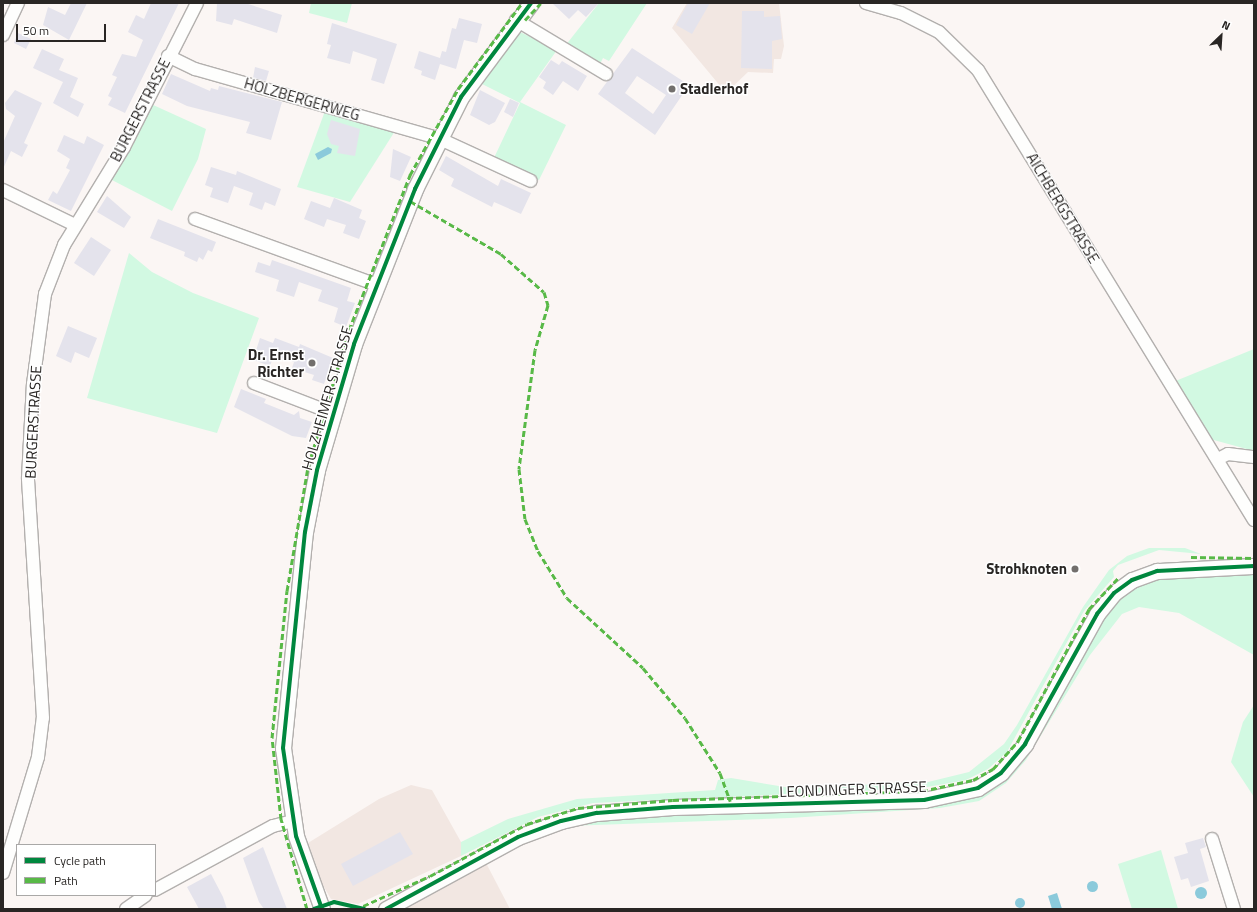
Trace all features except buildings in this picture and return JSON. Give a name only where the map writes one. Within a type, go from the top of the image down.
[{"type":"street","points":[[3,35],[18,3]]},
{"type":"street","name":"BURGERSTRASSE","points":[[3,873],[38,757],[43,718],[28,478],[33,384],[48,282],[75,225],[124,147],[168,56],[197,3]]},
{"type":"street","name":"HOLZHEIMER STRASSE","points":[[322,909],[293,821],[284,768],[284,709],[306,532],[332,413],[375,284],[438,138],[461,97],[516,20],[531,3]]},
{"type":"street","name":"AICHBERGSTRASSE","points":[[866,3],[901,13],[938,32],[978,70],[1182,408],[1218,460],[1254,520]]},
{"type":"street","points":[[516,20],[606,74]]},
{"type":"street","name":"HOLZBERGERWEG","points":[[168,56],[195,69],[438,138],[531,181]]},
{"type":"street","points":[[3,190],[75,225]]},
{"type":"street","points":[[195,219],[375,284]]},
{"type":"street","points":[[254,383],[332,413]]},
{"type":"street","points":[[1218,460],[1228,454],[1254,456]]},
{"type":"street","name":"LEONDINGER STRASSE","points":[[386,909],[518,837],[562,821],[597,813],[680,807],[924,800],[978,788],[1005,769],[1025,744],[1097,614],[1114,593],[1132,580],[1157,571],[1254,566]]},
{"type":"street","points":[[156,889],[273,826],[293,821]]},
{"type":"street","points":[[1212,839],[1234,909]]},
{"type":"street","points":[[126,909],[145,896]]},
{"type":"shaded area","points":[[687,3],[779,3],[784,46],[781,59],[774,59],[773,73],[748,72],[726,93],[672,28]]},
{"type":"shaded area","points":[[411,785],[432,790],[461,842],[461,856],[358,904],[331,899],[314,870],[317,868],[308,843],[379,799]]},
{"type":"shaded area","points":[[486,863],[510,909],[405,909],[460,877]]},
{"type":"green space","points":[[311,3],[352,3],[347,23],[309,13]]},
{"type":"green space","points":[[599,3],[647,3],[609,61],[603,58],[600,64],[565,46]]},
{"type":"green space","points":[[518,31],[557,50],[520,102],[566,125],[539,180],[493,160],[520,103],[478,82]]},
{"type":"green space","points":[[151,104],[206,129],[198,159],[172,211],[110,179]]},
{"type":"green space","points":[[325,111],[395,131],[350,202],[297,187]]},
{"type":"green space","points":[[129,253],[152,272],[193,293],[259,318],[217,433],[87,398]]},
{"type":"green space","points":[[1254,349],[1254,451],[1210,439],[1173,382]]},
{"type":"green space","points":[[1149,548],[1185,548],[1201,554],[1159,550],[1118,565],[1113,571],[1114,577],[1084,611],[1007,752],[988,769],[966,780],[922,788],[593,803],[538,817],[461,856],[461,842],[508,819],[577,799],[715,790],[718,780],[731,778],[791,788],[928,782],[969,772],[1004,744],[1017,725],[1083,607],[1109,570],[1127,556]]},
{"type":"green space","points":[[1254,574],[1254,655],[1179,613],[1139,607],[1122,614],[1090,655],[1026,760],[1006,783],[979,801],[940,808],[790,818],[567,826],[648,815],[823,811],[964,800],[1008,775],[1023,759],[1096,629],[1124,594],[1149,581],[1165,577]]},
{"type":"green space","points":[[1254,705],[1254,797],[1231,762],[1243,722]]},
{"type":"green space","points":[[1161,850],[1178,909],[1132,909],[1118,864]]},
{"type":"water","points":[[328,147],[332,149],[331,153],[318,160],[315,154]]},
{"type":"water","points":[[1090,881],[1094,881],[1096,882],[1096,890],[1090,891],[1087,888],[1087,884]]},
{"type":"water","points":[[1199,887],[1203,887],[1207,893],[1203,899],[1199,899],[1195,895],[1195,891]]},
{"type":"water","points":[[1057,893],[1062,909],[1052,909],[1048,896]]},
{"type":"water","points":[[1018,898],[1022,898],[1024,899],[1024,907],[1018,908],[1015,905],[1015,901]]},
{"type":"marked path","points":[[307,909],[281,819],[272,738],[287,591],[308,467],[349,330],[410,175],[458,89],[522,3]]},
{"type":"marked path","points":[[525,20],[541,3]]},
{"type":"marked path","points":[[410,201],[501,254],[544,292],[548,305],[535,350],[519,469],[525,519],[538,551],[567,598],[643,668],[685,718],[720,773],[730,801]]},
{"type":"marked path","points":[[1191,557],[1254,558]]},
{"type":"marked path","points":[[363,906],[430,876],[527,824],[578,808],[673,800],[922,791],[973,780],[993,769],[1018,741],[1089,609],[1120,576]]},
{"type":"cycle path","points":[[322,909],[296,836],[283,748],[305,532],[317,470],[354,344],[415,189],[461,97],[531,3]]},
{"type":"cycle path","points":[[386,909],[518,837],[561,821],[597,813],[673,807],[924,800],[978,788],[1001,773],[1025,744],[1097,614],[1114,593],[1132,580],[1157,571],[1254,566]]},
{"type":"cycle path","points":[[314,909],[334,902],[364,909]]},
{"type":"place","name":"Stadlerhof","points":[[672,89]]},
{"type":"place","name":"Dr. Ernst Richter","points":[[312,363]]},
{"type":"place","name":"Strohknoten","points":[[1075,569]]}]
